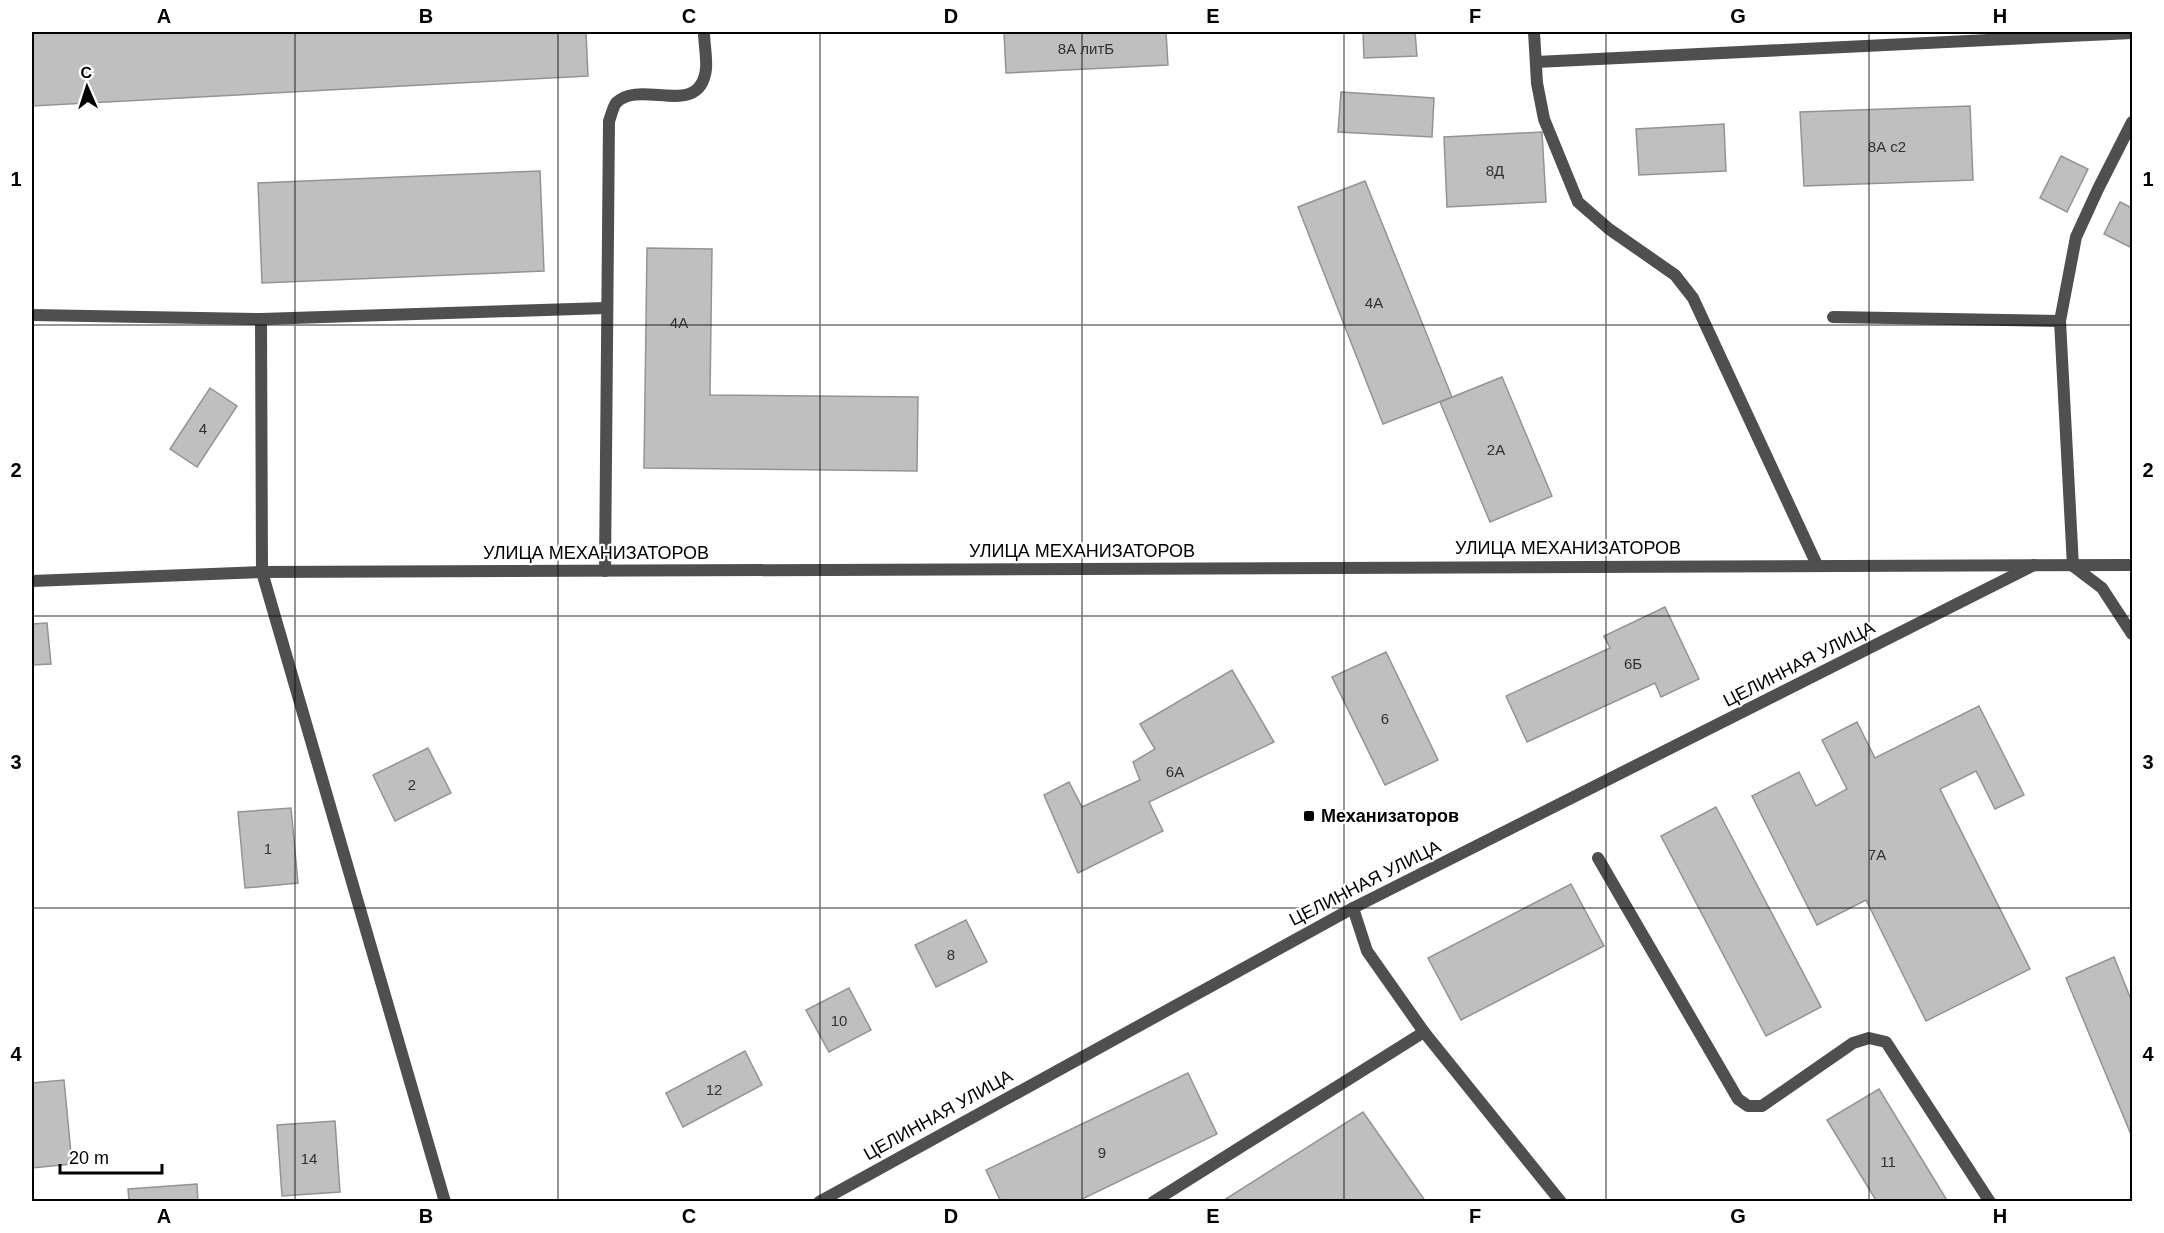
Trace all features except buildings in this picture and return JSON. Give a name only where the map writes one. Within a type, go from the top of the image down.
[{"type":"street","points":[[606,571],[609,121],[615,104],[629,96],[689,95],[700,86],[706,69],[704,32]]},
{"type":"street","points":[[1534,32],[1537,83],[1544,118],[1578,202],[1609,229],[1675,275],[1693,298],[1817,565]]},
{"type":"street","points":[[1536,62],[2133,33]]},
{"type":"street","points":[[2133,122],[2076,237],[2060,321],[2073,566],[2102,588],[2133,634]]},
{"type":"street","points":[[32,315],[261,319],[606,308]]},
{"type":"street","points":[[1833,317],[2060,321]]},
{"type":"street","points":[[261,319],[262,572],[445,1202]]},
{"type":"street","name":"УЛИЦА МЕХАНИЗАТОРОВ","points":[[32,581],[262,572],[2133,565]]},
{"type":"street","name":"ЦЕЛИННАЯ УЛИЦА","points":[[819,1202],[1353,908],[2034,566]]},
{"type":"street","points":[[1598,858],[1738,1099],[1748,1106],[1762,1106],[1853,1043],[1869,1038],[1886,1042],[1990,1202]]},
{"type":"street","points":[[1353,908],[1367,951],[1424,1032],[1561,1202]]},
{"type":"street","points":[[1153,1202],[1424,1032]]},
{"type":"place","name":"Механизаторов","points":[[1309,816]]}]
